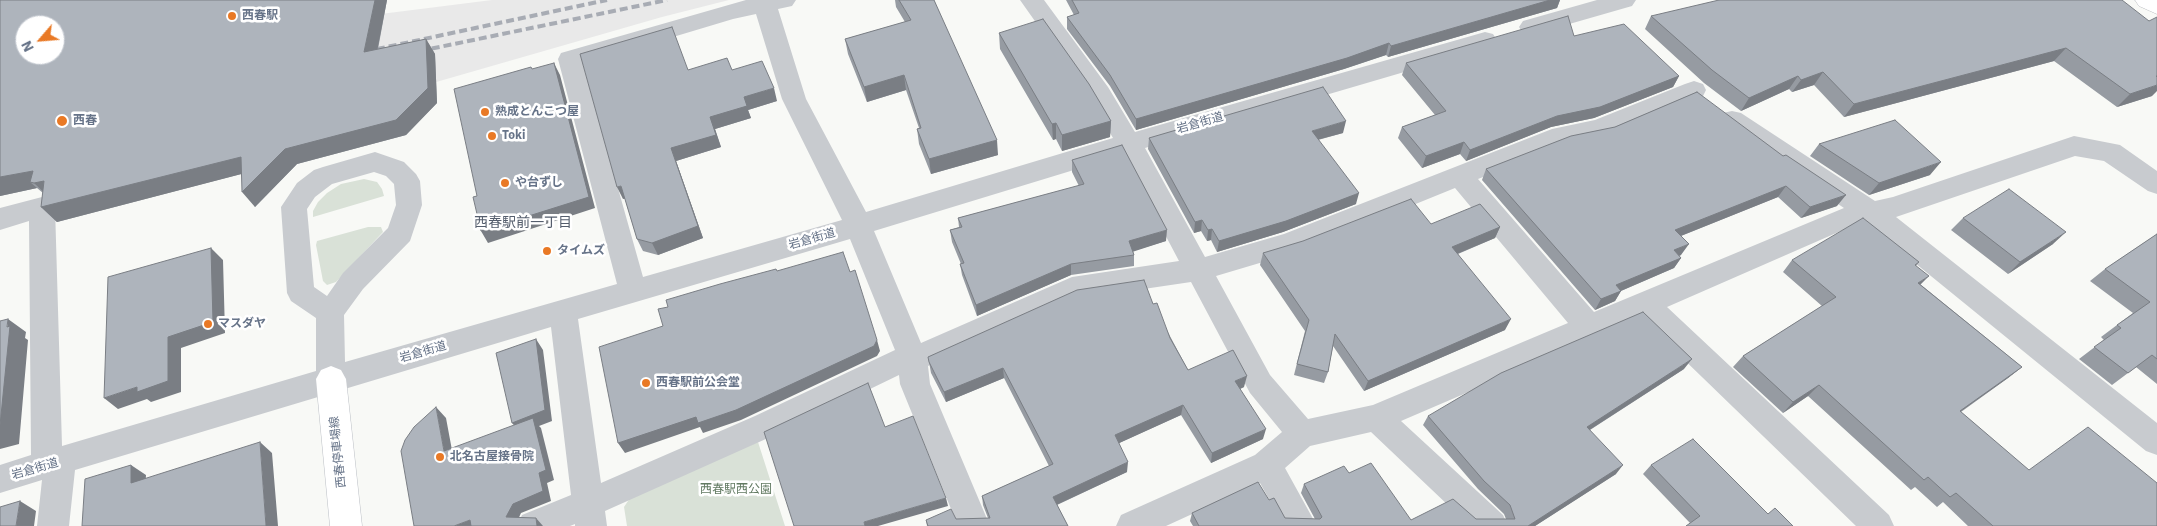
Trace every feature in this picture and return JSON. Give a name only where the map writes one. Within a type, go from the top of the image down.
[{"type":"main road","points":[[2147,0],[2157,6]]},
{"type":"main road","name":"西春停車場線","points":[[331,379],[346,526]]},
{"type":"street","points":[[1032,0],[1099,93],[1129,143],[1260,384],[1302,434]]},
{"type":"street","points":[[633,291],[570,59],[732,11],[775,2],[794,99],[849,204],[912,357],[915,384],[974,526]]},
{"type":"street","points":[[1612,2],[1610,14],[1624,27]]},
{"type":"street","name":"岩倉街道","points":[[0,479],[331,379],[858,226],[884,216],[1129,143],[1612,2]]},
{"type":"street","points":[[1673,71],[1736,123],[1871,212],[2157,440]]},
{"type":"street","points":[[533,526],[589,514],[757,429],[897,362],[928,354],[1072,288],[1198,270],[1290,243],[1562,136],[1599,129],[1694,90]]},
{"type":"street","points":[[1132,526],[1266,465],[1302,434],[1376,418],[1845,218],[1894,206],[2074,146],[2111,152],[2146,163],[2157,184]]},
{"type":"street","points":[[330,313],[301,294],[294,207],[306,190],[324,177],[375,162],[395,169],[407,180],[409,205],[400,233],[352,281],[330,313],[331,379]]},
{"type":"street","points":[[1461,177],[1589,327]]},
{"type":"street","points":[[0,219],[42,207],[53,464],[53,526]]},
{"type":"street","points":[[1644,303],[1878,526]]},
{"type":"street","points":[[563,311],[589,514]]},
{"type":"street","points":[[1376,418],[1492,526]]},
{"type":"street","points":[[1266,465],[1301,526]]},
{"type":"shaded area","points":[[492,0],[729,0],[662,17],[405,91],[31,189],[53,65],[65,65],[65,54]]},
{"type":"green space","points":[[364,179],[377,182],[384,196],[313,217],[313,211],[318,202],[327,193],[341,184]]},
{"type":"green space","points":[[368,227],[381,227],[383,232],[336,282],[327,285],[323,281],[316,245],[317,241]]},
{"type":"green space","name":"西春駅西公園","points":[[758,442],[785,526],[627,526],[624,507],[632,495]]},
{"type":"building","points":[[0,0],[375,0],[364,52],[426,39],[428,88],[396,120],[285,149],[242,192],[241,157],[41,207],[44,181],[30,182],[33,171],[0,177]]},
{"type":"building","points":[[899,0],[934,0],[997,140],[929,159],[917,129],[921,128],[904,75],[864,87],[845,39],[911,20]]},
{"type":"building","points":[[1072,0],[1550,0],[1391,46],[1389,43],[1347,58],[1136,119],[1110,75],[1067,17],[1079,13]]},
{"type":"building","points":[[1719,0],[2122,0],[2149,21],[2157,17],[2157,85],[2130,94],[2066,48],[1854,104],[1823,72],[1801,80],[1798,76],[1749,98],[1712,70],[1651,16]]},
{"type":"building","points":[[1568,16],[1574,36],[1624,24],[1679,76],[1600,107],[1557,116],[1470,150],[1464,142],[1426,156],[1402,127],[1446,111],[1406,63]]},
{"type":"building","points":[[1043,19],[1089,84],[1111,121],[1062,135],[1056,123],[1052,124],[999,33]]},
{"type":"building","points":[[672,27],[688,70],[727,58],[732,70],[762,61],[774,88],[744,97],[747,106],[710,117],[716,135],[671,148],[698,226],[652,243],[637,239],[621,186],[617,187],[580,54]]},
{"type":"building","points":[[554,63],[589,197],[481,231],[473,197],[477,196],[454,89],[531,67],[532,69]]},
{"type":"building","points":[[1323,87],[1346,121],[1312,131],[1359,193],[1286,221],[1219,241],[1212,229],[1208,230],[1202,220],[1195,222],[1149,138]]},
{"type":"building","points":[[1697,92],[1783,156],[1786,155],[1846,195],[1810,207],[1786,186],[1675,230],[1689,244],[1674,250],[1681,258],[1616,285],[1621,291],[1601,299],[1486,169],[1571,136],[1615,127]]},
{"type":"building","points":[[1895,120],[1941,162],[1879,183],[1819,144]]},
{"type":"building","points":[[1122,145],[1167,230],[1129,241],[1134,255],[1071,264],[976,305],[960,264],[964,263],[950,230],[962,227],[958,218],[1084,184],[1072,160]]},
{"type":"building","points":[[2009,189],[2066,232],[2020,262],[1963,218]]},
{"type":"building","points":[[1411,199],[1431,224],[1480,204],[1500,227],[1452,247],[1511,319],[1368,381],[1335,334],[1328,372],[1297,364],[1309,320],[1263,253],[1303,241]]},
{"type":"building","points":[[1863,218],[1919,262],[1915,265],[1929,276],[1918,283],[2022,367],[1960,411],[2029,470],[2088,427],[2157,483],[2157,526],[1993,526],[1956,493],[1950,497],[1928,477],[1924,480],[1819,385],[1793,402],[1743,356],[1836,297],[1792,260]]},
{"type":"building","points":[[2157,234],[2157,359],[2152,355],[2128,373],[2094,347],[2121,328],[2117,325],[2150,302],[2105,269]]},
{"type":"building","points":[[211,248],[213,322],[168,337],[168,381],[137,392],[137,387],[104,398],[108,277]]},
{"type":"building","points":[[843,252],[850,272],[855,270],[877,340],[874,346],[736,410],[698,423],[696,417],[618,443],[599,347],[663,326],[658,309],[668,307],[666,300]]},
{"type":"building","points":[[1144,280],[1153,304],[1157,303],[1170,338],[1188,370],[1233,350],[1247,376],[1235,381],[1266,429],[1212,453],[1183,405],[1115,435],[1128,462],[1053,497],[1068,526],[928,526],[926,520],[951,509],[956,519],[990,518],[982,496],[1053,464],[1003,368],[944,392],[928,357],[1077,290]]},
{"type":"building","points":[[1643,312],[1692,359],[1587,427],[1623,465],[1528,526],[1199,526],[1192,513],[1258,482],[1269,500],[1274,498],[1285,518],[1320,519],[1322,517],[1304,484],[1344,466],[1349,473],[1371,463],[1411,520],[1453,499],[1476,519],[1515,519],[1510,505],[1484,481],[1428,416],[1501,373]]},
{"type":"building","points":[[8,319],[7,327],[10,326],[0,425],[0,321]]},
{"type":"building","points":[[536,339],[545,410],[512,423],[496,353]]},
{"type":"building","points":[[868,383],[885,427],[913,416],[946,498],[864,522],[865,526],[794,526],[764,432]]},
{"type":"building","points":[[436,407],[444,451],[533,418],[546,470],[539,473],[543,491],[513,504],[506,517],[536,518],[537,526],[471,526],[470,520],[454,526],[414,526],[401,451],[405,440],[414,427]]},
{"type":"building","points":[[1693,439],[1768,514],[1775,508],[1793,526],[1686,526],[1700,516],[1651,465]]},
{"type":"building","points":[[260,442],[266,526],[82,526],[85,479],[131,465],[131,483]]},
{"type":"building","points":[[20,501],[16,526],[0,526],[0,507]]},
{"type":"railway","points":[[377,49],[607,0]]},
{"type":"railway","points":[[420,51],[667,0]]},
{"type":"place","name":"西春駅","points":[[232,16]]},
{"type":"place","name":"熟成とんこつ屋","points":[[485,112]]},
{"type":"place","name":"西春","points":[[62,121]]},
{"type":"place","name":"Toki","points":[[492,136]]},
{"type":"place","name":"や台ずし","points":[[505,183]]},
{"type":"place","name":"タイムズ","points":[[547,251]]},
{"type":"place","name":"マスダヤ","points":[[208,324]]},
{"type":"place","name":"西春駅前公会堂","points":[[646,383]]},
{"type":"place","name":"北名古屋接骨院","points":[[440,457]]},
{"type":"district","name":"西春駅前一丁目","points":[[523,223]]}]
